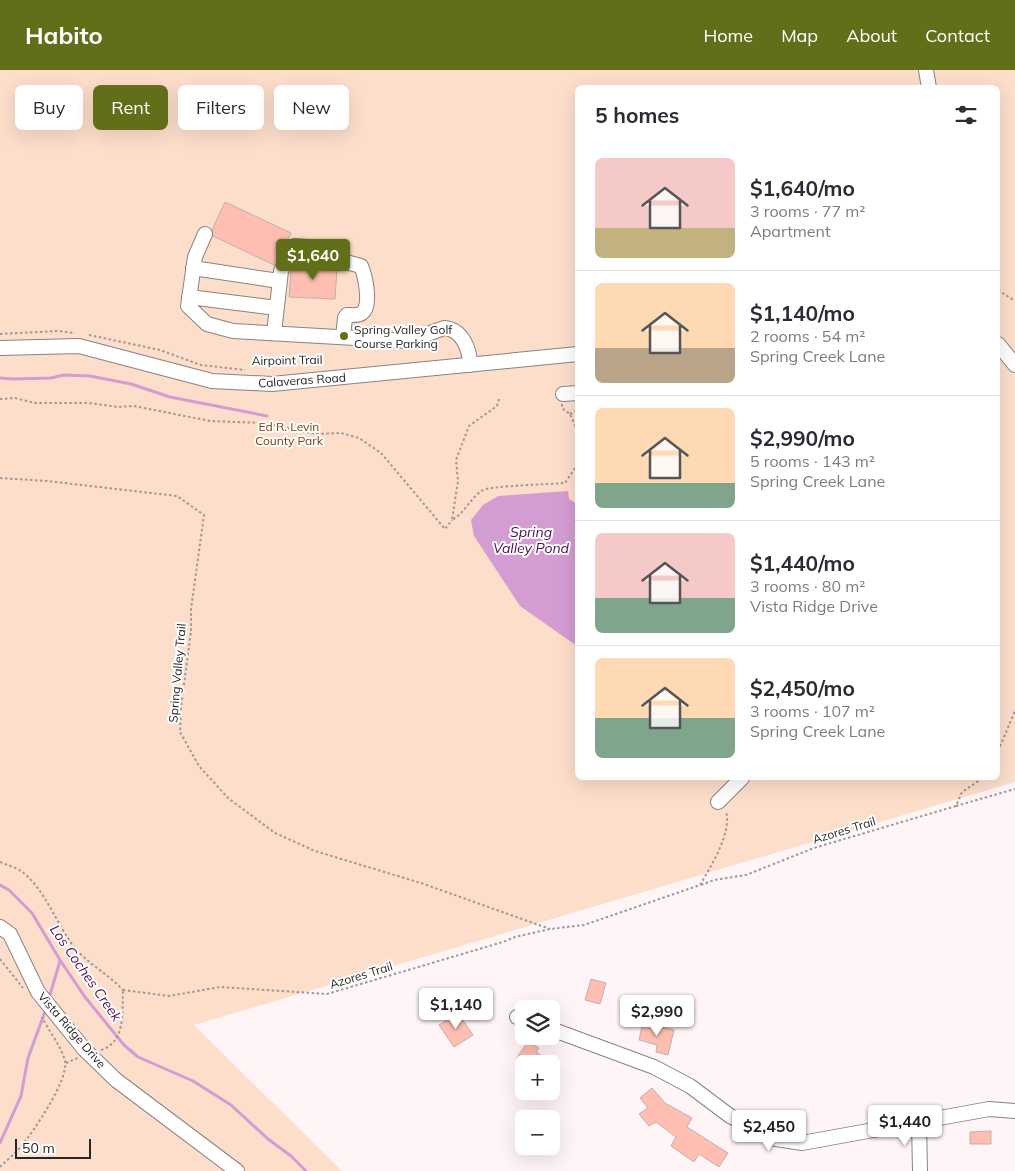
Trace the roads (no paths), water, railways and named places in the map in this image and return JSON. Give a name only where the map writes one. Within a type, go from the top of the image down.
[{"type":"street","points":[[926,70],[928,85]]},
{"type":"street","points":[[205,234],[195,257],[188,306],[207,324],[233,331],[408,341],[444,328],[450,328],[455,330],[466,345],[470,354],[470,365]]},
{"type":"street","points":[[274,333],[280,271],[295,246],[322,248],[327,257],[361,266],[364,273],[366,308],[364,312],[357,315],[347,315],[343,337]]},
{"type":"street","points":[[193,268],[280,281]]},
{"type":"street","points":[[189,297],[277,308]]},
{"type":"street","name":"Calaveras Road","points":[[0,348],[79,346],[212,381],[272,384],[575,354]]},
{"type":"street","points":[[1000,346],[1015,365]]},
{"type":"street","points":[[562,397],[575,393]]},
{"type":"street","points":[[718,802],[740,780]]},
{"type":"street","name":"Vista Ridge Drive","points":[[0,927],[10,934],[38,992],[90,1054],[116,1080],[236,1171]]},
{"type":"street","points":[[560,1032],[654,1067],[690,1086],[730,1116],[776,1139],[802,1143],[989,1109],[1015,1111]]},
{"type":"street","points":[[919,1122],[920,1171]]},
{"type":"water","name":"Spring Valley Pond","points":[[568,491],[569,499],[575,503],[575,645],[520,606],[474,536],[471,520],[483,505],[498,496]]},
{"type":"waterway","points":[[0,378],[51,378],[64,375],[90,376],[131,384],[170,397],[267,416]]},
{"type":"waterway","name":"Los Coches Creek","points":[[0,885],[9,890],[32,913],[85,997],[124,1045],[138,1057],[193,1081],[231,1105],[306,1171]]},
{"type":"waterway","points":[[49,998],[60,961]]},
{"type":"waterway","points":[[0,1143],[21,1096],[28,1058],[46,1009]]},
{"type":"place","name":"Spring Valley Golf Course Parking","points":[[344,336]]},
{"type":"park label","name":"Ed R. Levin County Park","points":[[289,433]]}]
